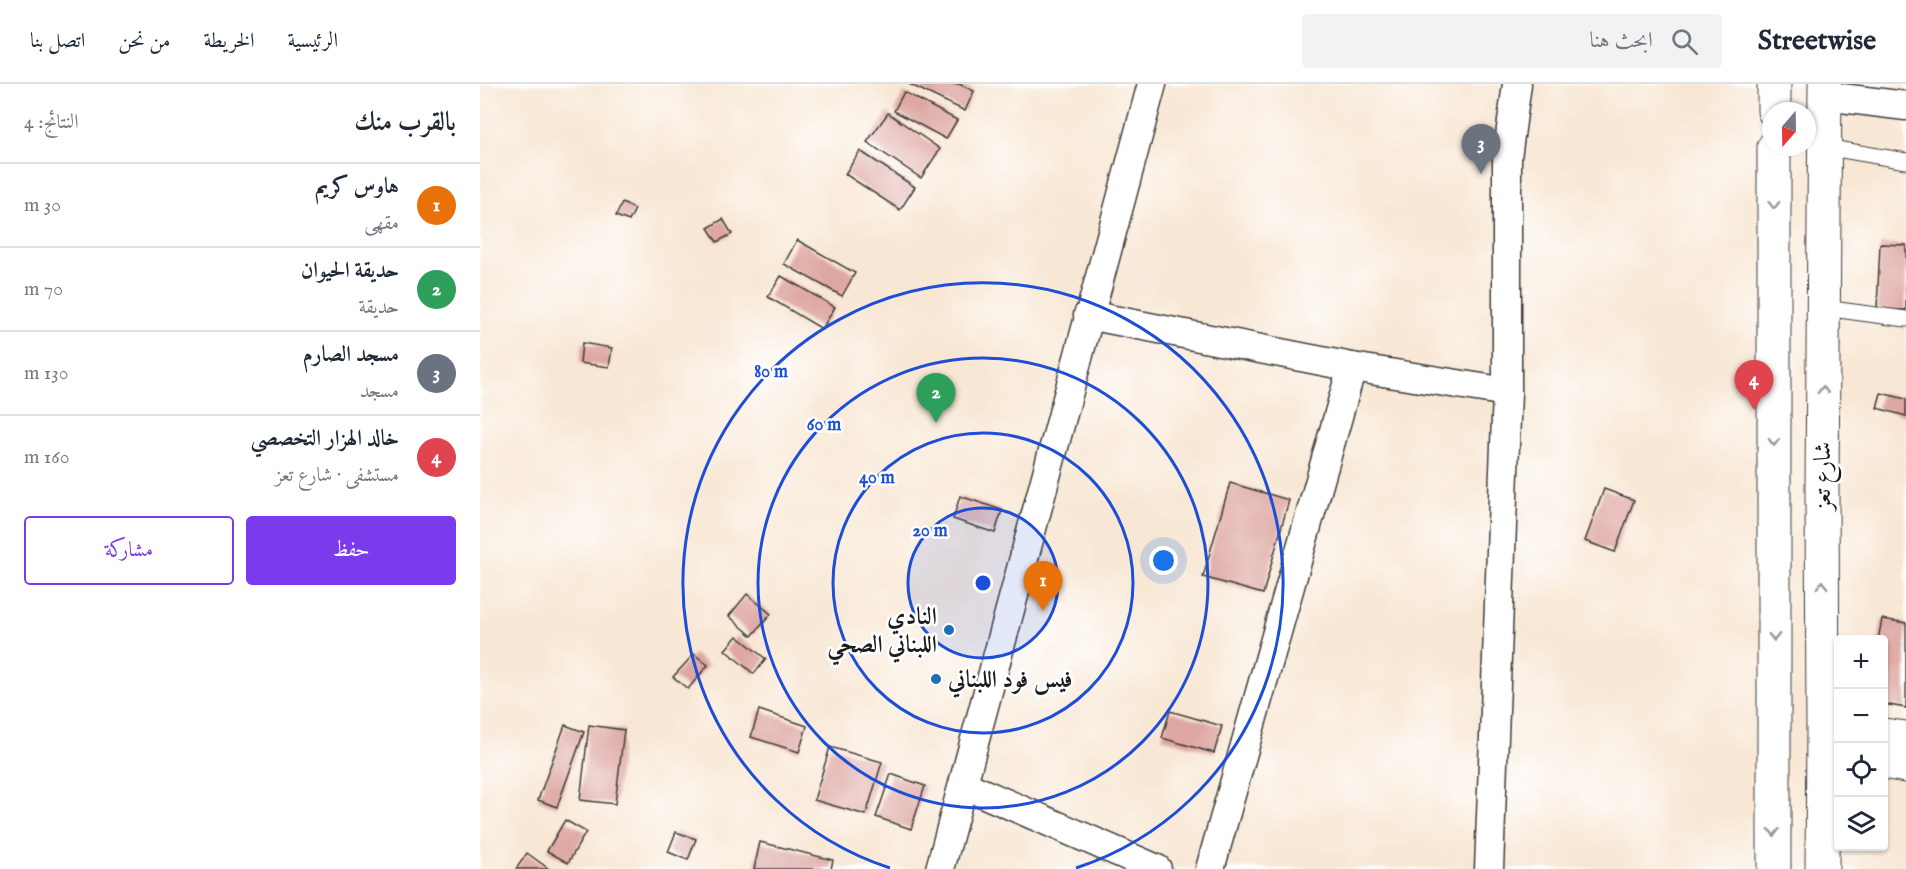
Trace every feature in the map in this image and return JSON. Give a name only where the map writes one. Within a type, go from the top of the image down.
[{"type":"main road","points":[[1774,84],[1774,102]]},
{"type":"main road","name":"شارع تعز","points":[[1822,869],[1831,741],[1822,488],[1825,90]]},
{"type":"main road","name":"شارع تعز","points":[[1774,156],[1774,869]]},
{"type":"main road","points":[[1888,736],[1906,738]]},
{"type":"main road","points":[[1888,763],[1906,766]]},
{"type":"street","points":[[940,869],[1152,84]]},
{"type":"street","points":[[1489,869],[1507,392],[1507,158],[1517,84]]},
{"type":"street","points":[[1825,90],[1906,106]]},
{"type":"street","points":[[1088,315],[1352,367],[1507,392]]},
{"type":"street","points":[[1210,869],[1352,367]]},
{"type":"street","points":[[964,785],[1157,869]]},
{"type":"lane","points":[[1825,147],[1906,161]]},
{"type":"lane","points":[[1824,308],[1906,320]]},
{"type":"building","points":[[909,84],[959,84],[974,91],[965,111]]},
{"type":"building","points":[[904,92],[957,120],[946,139],[894,111]]},
{"type":"building","points":[[888,113],[940,149],[921,178],[867,142]]},
{"type":"building","points":[[860,151],[915,187],[900,210],[845,174]]},
{"type":"building","points":[[622,203],[635,209],[629,221],[616,216]]},
{"type":"building","points":[[723,219],[732,234],[717,242],[708,228]]},
{"type":"building","points":[[797,240],[855,273],[842,296],[784,264]]},
{"type":"building","points":[[1880,244],[1906,245],[1906,310],[1877,309]]},
{"type":"building","points":[[781,276],[835,307],[822,329],[768,297]]},
{"type":"building","points":[[582,343],[612,348],[609,367],[580,363]]},
{"type":"building","points":[[1881,393],[1906,399],[1906,416],[1877,408]]},
{"type":"building","points":[[1230,483],[1289,500],[1263,594],[1203,577]]},
{"type":"building","points":[[1604,489],[1634,500],[1615,552],[1585,541]]},
{"type":"building","points":[[960,496],[1002,510],[995,533],[953,519]]},
{"type":"building","points":[[747,594],[771,614],[752,636],[729,616]]},
{"type":"building","points":[[1882,619],[1906,623],[1906,708],[1888,705],[1888,635],[1879,635]]},
{"type":"building","points":[[737,636],[766,659],[754,674],[725,650]]},
{"type":"building","points":[[694,654],[708,665],[688,689],[673,677]]},
{"type":"building","points":[[759,710],[807,726],[799,752],[751,737]]},
{"type":"building","points":[[1170,711],[1222,726],[1214,753],[1162,738]]},
{"type":"building","points":[[565,725],[584,732],[557,807],[538,800]]},
{"type":"building","points":[[589,725],[624,730],[615,804],[580,800]]},
{"type":"building","points":[[830,747],[882,762],[866,815],[814,800]]},
{"type":"building","points":[[891,774],[925,786],[911,829],[876,817]]},
{"type":"building","points":[[565,820],[586,832],[568,863],[547,851]]},
{"type":"building","points":[[676,832],[696,839],[688,860],[668,852]]},
{"type":"building","points":[[760,842],[833,860],[831,869],[754,869]]},
{"type":"building","points":[[527,853],[549,869],[516,869]]},
{"type":"place","name":"مسجد الصارم","points":[[1481,174]]},
{"type":"place","name":"خالد الهزار التخصصي","points":[[1754,410]]},
{"type":"place","name":"حديقة الحيوان","points":[[936,423]]},
{"type":"place","name":"هاوس كريم","points":[[1043,611]]},
{"type":"place","name":"النادي اللبناني الصحي","points":[[949,630]]},
{"type":"place","name":"فيس فود اللبناني","points":[[936,679]]}]
